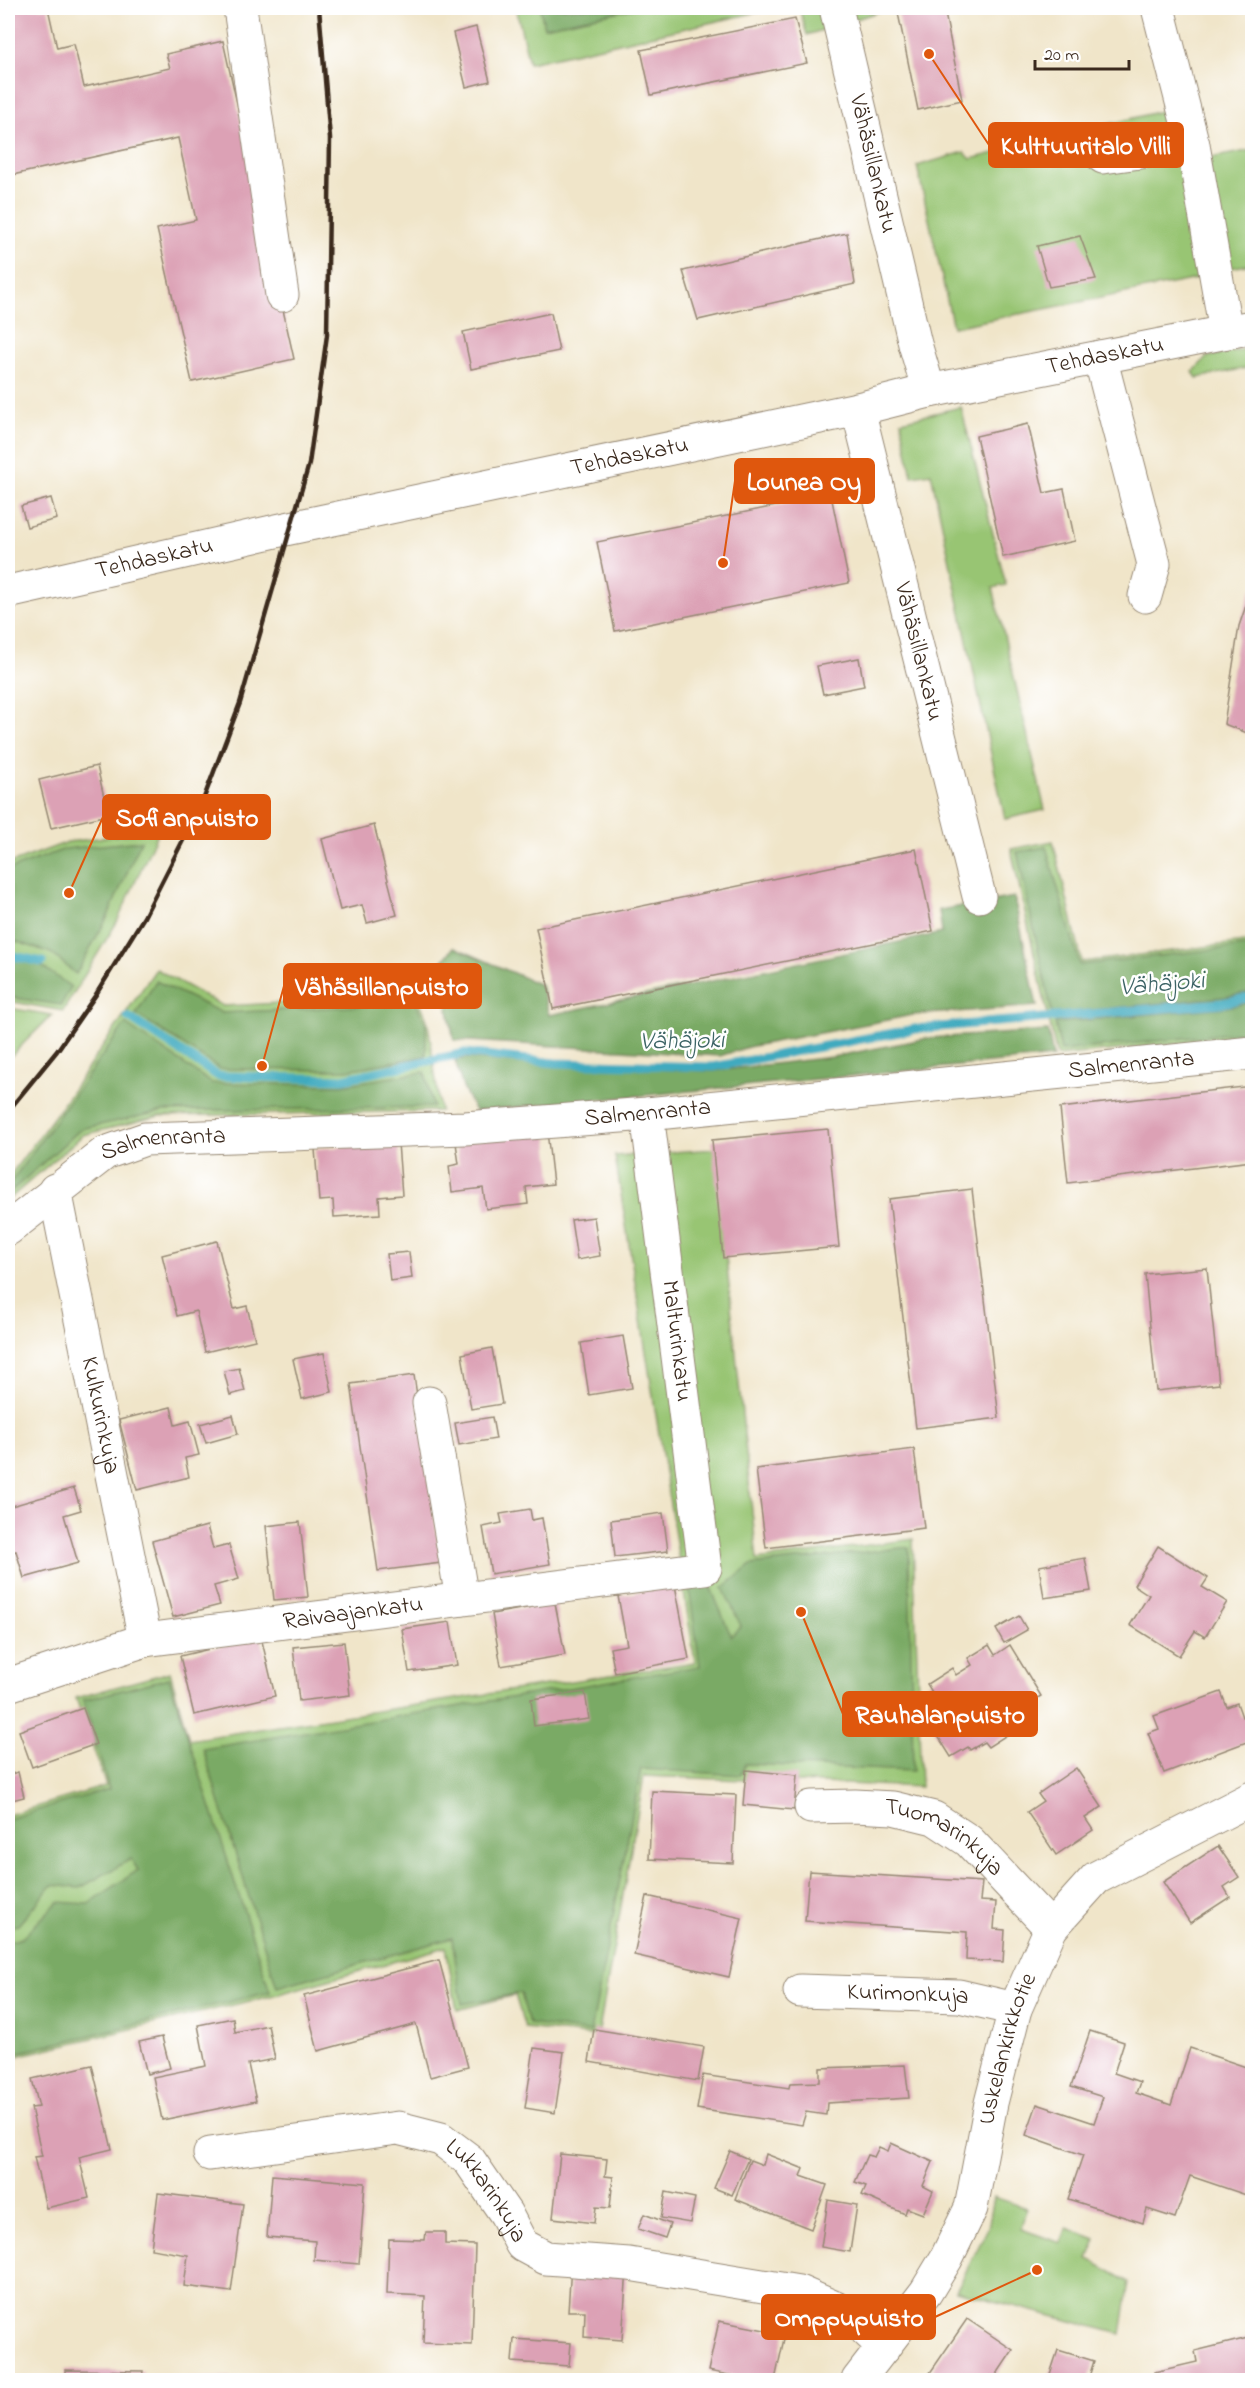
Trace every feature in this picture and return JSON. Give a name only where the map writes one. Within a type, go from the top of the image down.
[{"type":"street","points":[[240,8],[282,295]]},
{"type":"street","name":"Vähäsillankatu","points":[[836,8],[915,344],[929,391]]},
{"type":"street","points":[[1158,8],[1239,330]]},
{"type":"street","points":[[1103,158],[1193,145]]},
{"type":"street","name":"Tehdaskatu","points":[[8,592],[276,531],[858,409],[929,391],[1239,330]]},
{"type":"street","points":[[1100,357],[1154,564],[1145,596]]},
{"type":"street","name":"Vähäsillankatu","points":[[858,409],[979,896]]},
{"type":"street","name":"Salmenranta","points":[[8,1229],[105,1153],[145,1139],[465,1128],[647,1114],[1252,1053]]},
{"type":"street","name":"Malturinkatu","points":[[647,1114],[705,1568]]},
{"type":"street","name":"Kulkurinkuja","points":[[55,1190],[145,1640]]},
{"type":"street","points":[[429,1403],[462,1599]]},
{"type":"street","name":"Raivaajankatu","points":[[8,1685],[145,1640],[705,1568]]},
{"type":"street","name":"Uskelankirkkotie","points":[[858,2380],[926,2292],[946,2259],[971,2208],[991,2103],[1015,2009],[1050,1928],[1096,1878],[1252,1798]]},
{"type":"street","name":"Tuomarinkuja","points":[[811,1807],[893,1808],[934,1818],[969,1841],[1050,1928]]},
{"type":"street","name":"Kurimonkuja","points":[[800,1991],[959,1996],[1015,2009]]},
{"type":"street","name":"Lukkarinkuja","points":[[210,2154],[398,2128],[441,2139],[469,2160],[506,2214],[522,2245],[546,2258],[629,2264],[799,2292],[849,2314],[884,2346]]},
{"type":"green space","points":[[516,8],[776,8],[529,63]]},
{"type":"green space","points":[[540,8],[636,8],[544,27]]},
{"type":"green space","points":[[799,8],[887,8],[887,9],[807,35]]},
{"type":"green space","points":[[1169,109],[1207,277],[953,327],[917,166],[964,152],[971,159]]},
{"type":"green space","points":[[1252,150],[1252,264],[1226,269],[1205,159]]},
{"type":"green space","points":[[1252,348],[1252,367],[1197,378],[1193,372],[1207,357]]},
{"type":"green space","points":[[961,407],[1006,585],[993,588],[1045,810],[1005,819],[931,473],[912,476],[901,421]]},
{"type":"green space","points":[[159,830],[117,922],[63,1011],[8,1001],[8,864],[68,842]]},
{"type":"green space","points":[[141,841],[107,918],[76,974],[51,953],[8,939],[8,870],[65,849]]},
{"type":"green space","points":[[1053,841],[1082,962],[1252,941],[1252,1036],[1057,1056],[1011,849]]},
{"type":"green space","points":[[1046,847],[1080,965],[1252,945],[1252,992],[1224,997],[1052,1014],[1017,852]]},
{"type":"green space","points":[[1014,897],[1037,1006],[913,1015],[748,1047],[720,1056],[454,1040],[439,966],[454,947],[541,985],[549,1015],[942,933],[939,910]]},
{"type":"green space","points":[[8,958],[40,965],[71,987],[61,1005],[8,997]]},
{"type":"green space","points":[[156,969],[223,1006],[418,996],[428,1023],[440,1111],[159,1116],[83,1135],[8,1200],[8,1178],[59,1110]]},
{"type":"green space","points":[[156,981],[222,1013],[416,1003],[426,1024],[426,1056],[347,1070],[220,1069],[136,1014]]},
{"type":"green space","points":[[1252,1002],[1252,1031],[1061,1051],[1055,1023],[1226,1007]]},
{"type":"green space","points":[[8,1008],[52,1015],[8,1059]]},
{"type":"green space","points":[[125,1024],[212,1083],[341,1085],[425,1072],[433,1107],[164,1111],[81,1129],[8,1194],[8,1186]]},
{"type":"green space","points":[[1048,1031],[1053,1057],[475,1111],[463,1088],[455,1060],[468,1058],[555,1066],[713,1071],[832,1057],[928,1038]]},
{"type":"green space","points":[[715,1149],[757,1560],[913,1539],[921,1787],[644,1776],[598,2036],[525,2028],[515,1995],[457,2010],[446,1947],[275,1995],[8,2058],[8,1815],[106,1786],[76,1698],[170,1672],[189,1740],[695,1662],[615,1156]]},
{"type":"green space","points":[[909,1547],[913,1771],[745,1764],[741,1775],[641,1769],[591,2032],[529,2024],[521,1993],[462,2004],[452,1938],[277,1987],[203,1749],[700,1666],[687,1574],[705,1574],[731,1636],[741,1626],[723,1588],[751,1565]]},
{"type":"green space","points":[[169,1678],[270,1992],[8,2055],[8,1942],[22,1938],[58,1902],[88,1904],[138,1870],[131,1859],[80,1888],[52,1885],[18,1925],[8,1927],[8,1819],[109,1789],[83,1700]]},
{"type":"green space","points":[[994,2197],[1026,2208],[1021,2229],[1061,2243],[1067,2228],[1096,2239],[1088,2259],[1129,2282],[1121,2334],[956,2291],[988,2228]]},
{"type":"building","points":[[8,8],[48,8],[57,48],[74,44],[84,87],[170,68],[166,54],[223,41],[294,359],[192,382],[157,229],[196,220],[178,138],[8,176]]},
{"type":"building","points":[[897,8],[944,8],[962,100],[918,110]]},
{"type":"building","points":[[795,19],[807,63],[651,95],[641,50]]},
{"type":"building","points":[[476,27],[490,81],[466,87],[453,33]]},
{"type":"building","points":[[847,233],[855,284],[698,320],[683,271]]},
{"type":"building","points":[[1080,236],[1096,279],[1049,287],[1037,246]]},
{"type":"building","points":[[551,313],[559,351],[471,369],[463,332]]},
{"type":"building","points":[[1028,424],[1044,493],[1064,489],[1075,541],[1003,557],[976,436]]},
{"type":"building","points":[[831,495],[849,583],[615,631],[597,542]]},
{"type":"building","points":[[51,498],[57,519],[27,527],[21,506]]},
{"type":"building","points":[[1252,588],[1252,735],[1224,724],[1239,626]]},
{"type":"building","points":[[859,658],[864,686],[823,694],[817,666]]},
{"type":"building","points":[[97,766],[108,815],[51,828],[39,780]]},
{"type":"building","points":[[374,825],[397,915],[367,923],[362,905],[340,910],[322,839]]},
{"type":"building","points":[[916,849],[933,931],[553,1009],[536,928]]},
{"type":"building","points":[[1252,1086],[1252,1161],[1068,1183],[1060,1108]]},
{"type":"building","points":[[828,1129],[839,1247],[723,1258],[712,1140]]},
{"type":"building","points":[[547,1131],[553,1184],[526,1187],[528,1204],[486,1209],[483,1188],[452,1192],[449,1166],[459,1164],[456,1143]]},
{"type":"building","points":[[398,1143],[402,1195],[379,1197],[380,1214],[334,1217],[333,1200],[319,1201],[315,1149]]},
{"type":"building","points":[[972,1189],[999,1418],[916,1428],[889,1199]]},
{"type":"building","points":[[594,1217],[600,1256],[577,1260],[571,1220]]},
{"type":"building","points":[[217,1241],[234,1309],[247,1306],[255,1340],[205,1352],[196,1311],[177,1316],[162,1255]]},
{"type":"building","points":[[409,1252],[412,1278],[390,1281],[387,1254]]},
{"type":"building","points":[[1207,1268],[1219,1384],[1156,1391],[1145,1274]]},
{"type":"building","points":[[623,1336],[632,1388],[589,1395],[581,1343]]},
{"type":"building","points":[[492,1348],[502,1404],[471,1409],[462,1354]]},
{"type":"building","points":[[324,1353],[332,1392],[302,1399],[293,1359]]},
{"type":"building","points":[[239,1368],[245,1391],[230,1395],[224,1371]]},
{"type":"building","points":[[414,1375],[441,1563],[378,1571],[351,1384]]},
{"type":"building","points":[[171,1407],[175,1425],[190,1421],[199,1455],[185,1458],[189,1477],[137,1490],[119,1420]]},
{"type":"building","points":[[233,1415],[238,1434],[206,1443],[200,1424]]},
{"type":"building","points":[[492,1417],[496,1439],[459,1445],[455,1423]]},
{"type":"building","points":[[914,1449],[924,1528],[766,1548],[756,1469]]},
{"type":"building","points":[[74,1488],[81,1510],[64,1515],[78,1563],[24,1578],[16,1551],[8,1553],[8,1507]]},
{"type":"building","points":[[530,1509],[532,1520],[542,1518],[550,1564],[491,1574],[483,1527],[502,1523],[500,1514]]},
{"type":"building","points":[[663,1513],[668,1551],[615,1557],[611,1520]]},
{"type":"building","points":[[300,1522],[308,1597],[274,1600],[266,1526]]},
{"type":"building","points":[[207,1526],[213,1549],[229,1545],[239,1579],[214,1586],[220,1605],[173,1617],[152,1541]]},
{"type":"building","points":[[1158,1546],[1208,1578],[1202,1587],[1227,1602],[1205,1637],[1195,1631],[1179,1656],[1130,1625],[1149,1595],[1134,1585]]},
{"type":"building","points":[[1085,1558],[1091,1591],[1044,1598],[1039,1566]]},
{"type":"building","points":[[675,1585],[689,1659],[615,1673],[610,1648],[627,1645],[618,1596]]},
{"type":"building","points":[[555,1603],[565,1655],[501,1666],[492,1614]]},
{"type":"building","points":[[1019,1616],[1027,1630],[1004,1643],[996,1629]]},
{"type":"building","points":[[450,1622],[457,1665],[409,1672],[402,1629]]},
{"type":"building","points":[[261,1637],[275,1696],[194,1715],[180,1656]]},
{"type":"building","points":[[344,1642],[350,1695],[299,1701],[293,1647]]},
{"type":"building","points":[[989,1645],[995,1655],[1010,1645],[1041,1696],[1024,1706],[1032,1719],[988,1747],[984,1742],[970,1750],[968,1747],[951,1757],[916,1701],[932,1692],[927,1684],[952,1668],[956,1675],[972,1665],[968,1658]]},
{"type":"building","points":[[585,1692],[589,1719],[534,1726],[531,1699]]},
{"type":"building","points":[[1221,1692],[1227,1707],[1237,1703],[1242,1717],[1250,1714],[1252,1740],[1164,1773],[1148,1733],[1159,1729],[1154,1716]]},
{"type":"building","points":[[83,1708],[96,1744],[32,1767],[19,1731]]},
{"type":"building","points":[[1076,1768],[1102,1807],[1085,1818],[1093,1830],[1056,1855],[1027,1812],[1043,1801],[1038,1794]]},
{"type":"building","points":[[746,1770],[797,1775],[794,1810],[743,1805]]},
{"type":"building","points":[[18,1772],[24,1797],[8,1801],[8,1775]]},
{"type":"building","points":[[652,1791],[736,1795],[733,1863],[649,1859]]},
{"type":"building","points":[[1218,1846],[1239,1877],[1224,1887],[1230,1897],[1190,1923],[1163,1882]]},
{"type":"building","points":[[809,1871],[982,1882],[980,1901],[996,1902],[994,1929],[1005,1930],[1003,1962],[966,1960],[967,1932],[805,1921]]},
{"type":"building","points":[[647,1896],[742,1918],[729,1977],[634,1955]]},
{"type":"building","points":[[439,1960],[468,2067],[430,2077],[416,2024],[318,2051],[304,1996]]},
{"type":"building","points":[[233,2018],[235,2032],[268,2025],[275,2059],[248,2064],[256,2101],[162,2120],[153,2077],[206,2066],[198,2025]]},
{"type":"building","points":[[594,2029],[704,2047],[698,2081],[589,2062]]},
{"type":"building","points":[[1090,2031],[1124,2042],[1114,2073],[1140,2082],[1136,2093],[1171,2105],[1190,2048],[1252,2069],[1252,2197],[1190,2176],[1175,2218],[1147,2209],[1143,2223],[1068,2199],[1083,2155],[1026,2135],[1037,2104],[1094,2123],[1103,2097],[1071,2087]]},
{"type":"building","points":[[162,2037],[170,2068],[147,2074],[139,2042]]},
{"type":"building","points":[[534,2048],[564,2052],[555,2113],[525,2108]]},
{"type":"building","points":[[92,2065],[112,2149],[79,2157],[89,2198],[46,2208],[34,2157],[42,2156],[31,2108],[39,2107],[32,2079]]},
{"type":"building","points":[[905,2065],[909,2098],[827,2103],[826,2115],[806,2112],[802,2125],[697,2109],[703,2075],[789,2088],[790,2083],[820,2082],[820,2068]]},
{"type":"building","points":[[891,2143],[933,2162],[923,2186],[933,2191],[923,2214],[907,2208],[905,2214],[862,2195],[866,2186],[855,2182],[867,2155],[874,2157],[879,2147],[888,2151]]},
{"type":"building","points":[[730,2151],[748,2159],[732,2195],[714,2188]]},
{"type":"building","points":[[560,2154],[607,2159],[605,2176],[613,2177],[610,2208],[596,2207],[594,2223],[553,2218]]},
{"type":"building","points":[[766,2154],[804,2169],[801,2176],[827,2185],[811,2229],[735,2199],[750,2160],[763,2165]]},
{"type":"building","points":[[272,2175],[365,2183],[359,2264],[314,2260],[315,2241],[267,2237]]},
{"type":"building","points":[[666,2192],[695,2198],[690,2223],[661,2218]]},
{"type":"building","points":[[158,2193],[243,2204],[231,2292],[184,2286],[188,2255],[151,2249]]},
{"type":"building","points":[[828,2200],[857,2205],[850,2252],[821,2247]]},
{"type":"building","points":[[644,2214],[670,2224],[665,2238],[638,2229]]},
{"type":"building","points":[[426,2232],[445,2232],[445,2244],[475,2245],[472,2345],[423,2343],[425,2296],[387,2294],[389,2239],[425,2240]]},
{"type":"building","points":[[571,2265],[627,2269],[622,2340],[584,2337],[585,2311],[568,2311]]},
{"type":"building","points":[[967,2319],[1013,2350],[993,2380],[925,2380]]},
{"type":"building","points":[[719,2321],[785,2334],[775,2380],[754,2380],[708,2371]]},
{"type":"building","points":[[1252,2337],[1252,2380],[1156,2380],[1154,2372],[1197,2362],[1195,2351]]},
{"type":"building","points":[[514,2339],[571,2343],[569,2366],[512,2362]]},
{"type":"building","points":[[1058,2350],[1094,2361],[1088,2380],[1048,2380]]},
{"type":"building","points":[[65,2370],[143,2371],[142,2380],[65,2380]]},
{"type":"building","points":[[185,2378],[246,2378],[246,2380],[185,2380]]},
{"type":"waterway","name":"Vähäjoki","points":[[8,955],[42,962]]},
{"type":"waterway","name":"Vähäjoki","points":[[128,1017],[218,1076],[343,1079],[465,1053],[555,1063],[713,1067],[915,1029],[1222,1003],[1252,997]]},
{"type":"railway","points":[[8,1111],[57,1051],[95,996],[144,917],[202,803],[240,703],[309,464],[327,335],[330,139],[319,8]]},
{"type":"place","name":"Kulttuuritalo Villi","points":[[929,54]]},
{"type":"place","name":"Lounea Oy","points":[[723,563]]},
{"type":"place","name":"Sofianpuisto","points":[[69,893]]},
{"type":"place","name":"Vähäsillanpuisto","points":[[262,1066]]},
{"type":"place","name":"Rauhalanpuisto","points":[[801,1612]]},
{"type":"place","name":"Omppupuisto","points":[[1037,2270]]}]
